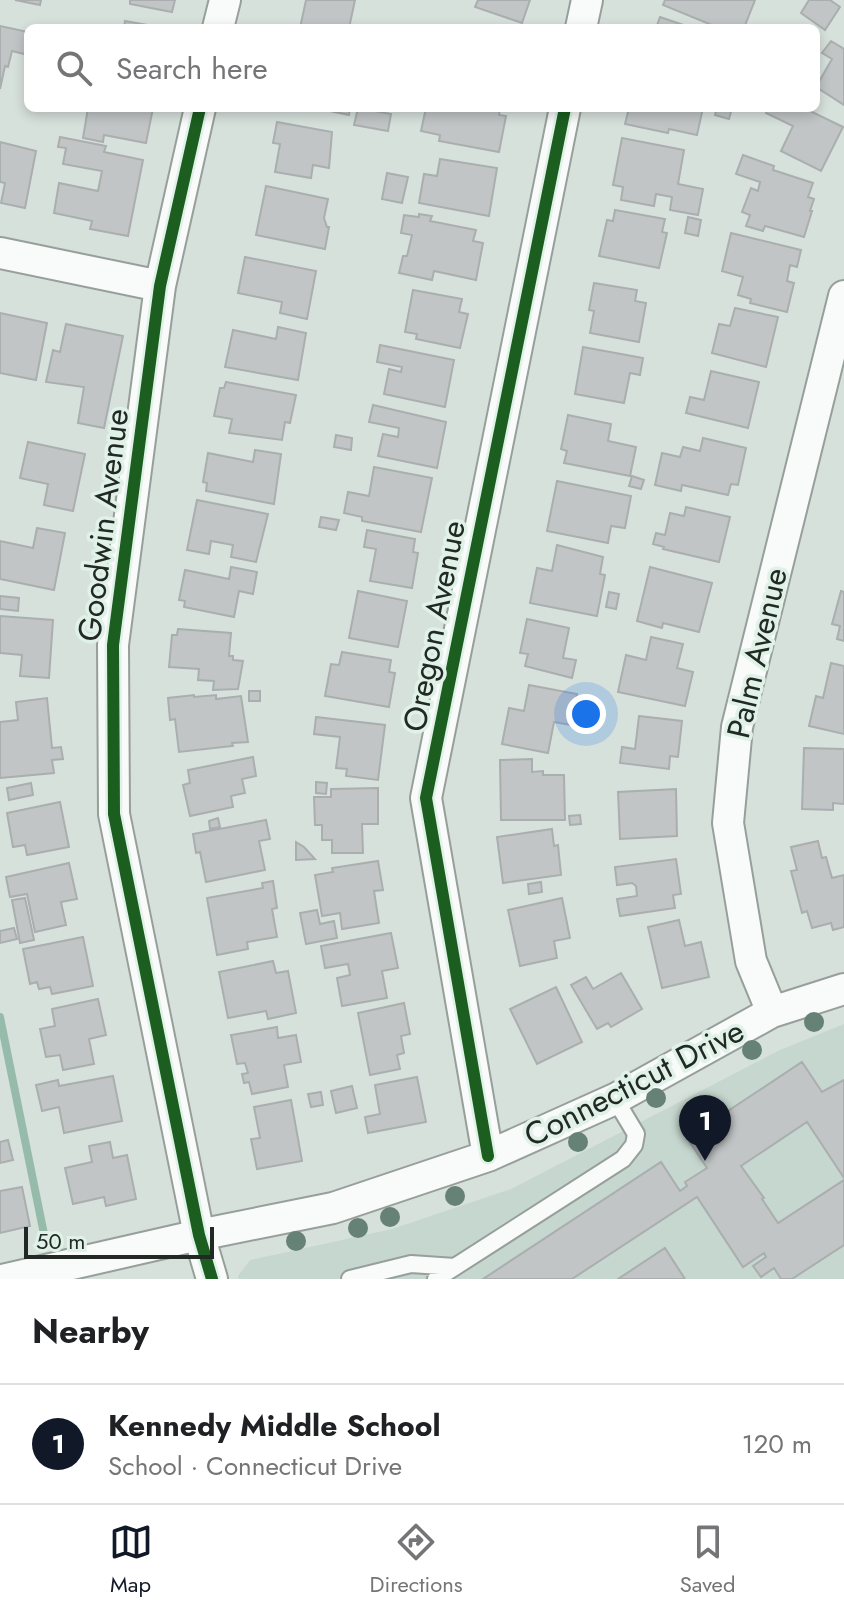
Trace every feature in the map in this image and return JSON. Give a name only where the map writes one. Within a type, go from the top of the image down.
[{"type":"street","points":[[219,24],[225,0]]},
{"type":"street","points":[[582,24],[587,0]]},
{"type":"street","name":"Goodwin Avenue","points":[[199,112],[160,286],[113,645],[114,814],[199,1235],[212,1279]]},
{"type":"street","name":"Oregon Avenue","points":[[488,1156],[426,798],[564,112]]},
{"type":"street","points":[[0,253],[160,286]]},
{"type":"street","name":"Palm Avenue","points":[[772,1012],[751,961],[728,823],[737,727],[844,296]]},
{"type":"street","name":"Connecticut Drive","points":[[6,1279],[333,1208],[488,1156],[615,1099],[772,1012],[844,989]]},
{"type":"lane","points":[[436,1279],[623,1159],[634,1145],[636,1134],[615,1099]]},
{"type":"lane","points":[[350,1279],[411,1264],[455,1267]]},
{"type":"shaded area","points":[[844,1024],[844,1279],[239,1279],[250,1260],[392,1229],[511,1189],[780,1050]]},
{"type":"building","points":[[15,0],[41,0],[40,5]]},
{"type":"building","points":[[130,0],[175,0],[172,12],[130,4]]},
{"type":"building","points":[[306,0],[355,0],[350,24],[301,24]]},
{"type":"building","points":[[478,0],[530,0],[522,23],[475,7]]},
{"type":"building","points":[[665,0],[755,0],[746,24],[709,24],[663,5]]},
{"type":"building","points":[[809,0],[830,0],[840,7],[825,30],[801,13]]},
{"type":"building","points":[[660,17],[680,24],[657,24]]},
{"type":"building","points":[[0,26],[24,31],[24,54],[12,51],[0,89]]},
{"type":"building","points":[[831,41],[844,49],[844,105],[820,90],[820,80],[832,59],[822,53]]},
{"type":"building","points":[[87,112],[152,112],[146,143],[104,135],[103,142],[83,138]]},
{"type":"building","points":[[357,112],[391,114],[388,131],[354,125]]},
{"type":"building","points":[[425,112],[499,112],[499,115],[506,116],[499,152],[439,141],[440,135],[421,131]]},
{"type":"building","points":[[628,112],[702,112],[697,135],[669,129],[668,133],[625,124]]},
{"type":"building","points":[[716,112],[731,112],[729,119],[715,115]]},
{"type":"building","points":[[812,112],[843,127],[821,171],[781,151],[793,126],[766,113]]},
{"type":"building","points":[[277,122],[332,132],[329,168],[313,165],[311,178],[275,172],[280,144],[273,143]]},
{"type":"building","points":[[60,137],[106,146],[104,152],[143,160],[128,236],[90,229],[92,221],[54,213],[59,183],[98,191],[102,171],[63,164],[66,148],[58,147]]},
{"type":"building","points":[[622,138],[684,150],[678,184],[703,189],[698,215],[670,210],[672,197],[656,194],[654,206],[621,200],[623,187],[613,185]]},
{"type":"building","points":[[0,142],[36,151],[25,208],[1,203],[5,183],[0,182]]},
{"type":"building","points":[[743,155],[774,166],[773,170],[813,183],[808,197],[814,199],[812,211],[804,237],[765,226],[763,231],[746,226],[750,215],[742,212],[751,188],[758,191],[760,182],[736,174]]},
{"type":"building","points":[[440,159],[497,168],[489,216],[419,203],[424,174],[437,176]]},
{"type":"building","points":[[387,173],[408,177],[402,203],[382,199]]},
{"type":"building","points":[[266,186],[328,199],[324,218],[329,227],[325,249],[256,235]]},
{"type":"building","points":[[615,210],[665,219],[662,232],[667,233],[659,268],[599,256],[607,220],[613,221]]},
{"type":"building","points":[[419,214],[432,216],[430,221],[476,230],[473,241],[483,243],[476,280],[434,271],[432,280],[399,273],[412,235],[401,233],[404,215],[419,217]]},
{"type":"building","points":[[688,217],[701,220],[698,236],[685,233]]},
{"type":"building","points":[[731,233],[801,250],[797,267],[790,265],[787,281],[794,283],[787,312],[750,303],[751,299],[738,295],[743,277],[722,271]]},
{"type":"building","points":[[245,257],[316,271],[307,319],[280,313],[282,302],[238,293]]},
{"type":"building","points":[[594,283],[637,290],[635,301],[646,303],[639,342],[590,333],[594,311],[589,310]]},
{"type":"building","points":[[413,290],[462,299],[459,312],[468,314],[460,348],[416,339],[417,334],[405,332]]},
{"type":"building","points":[[735,308],[778,317],[766,367],[712,353],[719,324],[730,326]]},
{"type":"building","points":[[0,313],[47,323],[36,380],[0,373]]},
{"type":"building","points":[[66,324],[123,336],[104,428],[78,423],[84,387],[46,382],[53,350],[60,352]]},
{"type":"building","points":[[278,327],[306,333],[298,380],[225,367],[233,330],[276,339]]},
{"type":"building","points":[[380,345],[454,360],[445,407],[384,394],[389,369],[401,372],[402,367],[377,362]]},
{"type":"building","points":[[583,347],[643,358],[640,375],[630,373],[624,403],[575,394]]},
{"type":"building","points":[[711,371],[759,382],[748,428],[686,413],[690,397],[704,400]]},
{"type":"building","points":[[226,382],[296,395],[290,423],[285,422],[282,440],[229,433],[232,419],[214,416],[220,388],[224,388]]},
{"type":"building","points":[[373,405],[446,422],[437,468],[378,456],[383,434],[398,437],[399,428],[369,422]]},
{"type":"building","points":[[568,415],[611,424],[608,441],[636,447],[630,476],[564,463],[567,451],[561,449]]},
{"type":"building","points":[[336,435],[352,438],[351,450],[334,447]]},
{"type":"building","points":[[703,438],[746,448],[738,485],[731,484],[728,495],[682,485],[681,491],[655,485],[662,453],[680,457],[683,447],[700,451]]},
{"type":"building","points":[[28,442],[85,454],[73,511],[44,505],[48,484],[20,478]]},
{"type":"building","points":[[255,450],[281,454],[274,504],[206,491],[207,483],[203,482],[208,453],[253,462]]},
{"type":"building","points":[[374,467],[432,478],[421,532],[362,521],[362,517],[344,513],[348,492],[369,496]]},
{"type":"building","points":[[632,476],[644,480],[641,489],[629,486]]},
{"type":"building","points":[[557,481],[631,496],[625,528],[611,526],[608,543],[547,531]]},
{"type":"building","points":[[197,500],[268,514],[256,562],[231,557],[233,545],[211,541],[209,554],[187,550]]},
{"type":"building","points":[[686,507],[730,517],[719,562],[653,544],[656,533],[665,535],[670,513],[684,516]]},
{"type":"building","points":[[321,517],[339,520],[336,530],[319,527]]},
{"type":"building","points":[[37,528],[65,533],[54,590],[0,579],[0,541],[33,548]]},
{"type":"building","points":[[367,530],[415,539],[413,552],[418,553],[412,588],[370,581],[376,549],[364,547]]},
{"type":"building","points":[[557,545],[603,557],[600,574],[605,575],[597,616],[530,603],[537,568],[552,571]]},
{"type":"building","points":[[231,567],[257,572],[253,594],[239,591],[234,617],[184,607],[185,601],[179,600],[185,570],[229,579]]},
{"type":"building","points":[[650,567],[712,583],[699,632],[663,623],[662,628],[637,621]]},
{"type":"building","points":[[358,591],[407,601],[398,647],[349,638]]},
{"type":"building","points":[[841,591],[844,592],[844,641],[837,639],[840,626],[832,624]]},
{"type":"building","points":[[609,592],[619,594],[616,609],[606,607]]},
{"type":"building","points":[[0,596],[19,598],[18,611],[0,609]]},
{"type":"building","points":[[0,616],[53,620],[49,678],[20,676],[22,655],[0,653]]},
{"type":"building","points":[[527,619],[569,628],[563,658],[576,660],[572,678],[525,666],[528,654],[520,653]]},
{"type":"building","points":[[178,629],[231,633],[229,656],[233,656],[233,660],[243,661],[238,689],[213,690],[214,681],[198,680],[199,669],[169,667],[172,635],[177,635]]},
{"type":"building","points":[[651,637],[683,644],[677,668],[693,672],[685,706],[618,692],[626,655],[646,660]]},
{"type":"building","points":[[342,652],[391,660],[389,672],[395,673],[389,707],[325,696],[331,664],[339,665]]},
{"type":"building","points":[[831,663],[844,666],[844,734],[809,726],[816,696],[823,698]]},
{"type":"building","points":[[529,685],[577,694],[571,725],[554,722],[548,753],[502,744],[509,708],[524,711]]},
{"type":"building","points":[[249,691],[260,691],[260,701],[249,701]]},
{"type":"building","points":[[216,695],[216,699],[241,696],[248,742],[179,752],[175,719],[170,720],[168,698]]},
{"type":"building","points":[[47,698],[52,748],[61,747],[63,759],[52,760],[54,773],[0,778],[0,722],[18,720],[16,702]]},
{"type":"building","points":[[639,716],[682,721],[678,757],[670,756],[669,769],[620,763],[622,747],[635,749]]},
{"type":"building","points":[[316,717],[385,725],[378,780],[346,776],[347,769],[336,768],[340,737],[314,734]]},
{"type":"building","points":[[804,748],[844,749],[844,804],[833,803],[833,810],[802,809]]},
{"type":"building","points":[[253,757],[256,776],[242,779],[245,793],[231,796],[233,807],[190,816],[183,785],[190,783],[188,770]]},
{"type":"building","points":[[532,759],[532,772],[564,775],[565,820],[501,820],[500,760]]},
{"type":"building","points":[[316,782],[327,783],[326,794],[316,793]]},
{"type":"building","points":[[31,783],[33,795],[9,800],[7,788]]},
{"type":"building","points":[[378,788],[378,824],[362,824],[363,853],[332,853],[332,840],[322,840],[322,825],[315,825],[314,797],[331,797],[331,789]]},
{"type":"building","points":[[676,789],[677,836],[620,839],[618,792]]},
{"type":"building","points":[[60,802],[69,847],[27,855],[25,845],[13,847],[7,813]]},
{"type":"building","points":[[580,815],[581,824],[570,825],[569,816]]},
{"type":"building","points":[[218,818],[220,827],[210,829],[209,821]]},
{"type":"building","points":[[266,820],[270,839],[259,841],[265,870],[206,882],[193,834]]},
{"type":"building","points":[[552,829],[554,846],[558,845],[561,875],[503,883],[497,837]]},
{"type":"building","points":[[818,841],[832,878],[844,875],[844,927],[833,930],[831,923],[812,928],[807,911],[802,913],[791,871],[797,870],[791,847]]},
{"type":"building","points":[[296,842],[304,847],[315,859],[296,860]]},
{"type":"building","points":[[676,859],[681,894],[673,895],[675,908],[620,916],[617,899],[637,896],[636,886],[632,883],[617,885],[615,867]]},
{"type":"building","points":[[378,861],[383,890],[374,891],[379,923],[342,929],[340,913],[322,916],[315,875],[333,872],[332,868]]},
{"type":"building","points":[[69,863],[77,899],[61,902],[66,925],[35,932],[27,894],[10,897],[6,877]]},
{"type":"building","points":[[273,881],[277,908],[272,909],[277,937],[247,942],[248,949],[217,955],[207,898],[263,888],[262,883]]},
{"type":"building","points":[[541,882],[542,892],[529,894],[528,884]]},
{"type":"building","points":[[25,898],[34,940],[20,943],[12,900]]},
{"type":"building","points":[[562,898],[570,938],[554,941],[557,958],[520,966],[508,910]]},
{"type":"building","points":[[317,910],[320,924],[334,921],[337,938],[306,944],[300,913]]},
{"type":"building","points":[[679,920],[685,946],[701,942],[709,977],[662,988],[648,927]]},
{"type":"building","points":[[14,928],[17,939],[0,943],[0,931]]},
{"type":"building","points":[[391,933],[398,968],[382,971],[387,998],[342,1006],[337,978],[350,975],[348,964],[325,968],[321,946]]},
{"type":"building","points":[[83,937],[93,986],[52,994],[50,987],[39,989],[37,982],[30,984],[23,949]]},
{"type":"building","points":[[273,961],[276,973],[288,971],[296,1013],[268,1019],[266,1011],[228,1018],[219,972]]},
{"type":"building","points":[[621,973],[642,1009],[611,1027],[608,1023],[597,1029],[571,985],[586,977],[593,989]]},
{"type":"building","points":[[556,987],[582,1042],[537,1064],[510,1009]]},
{"type":"building","points":[[98,999],[106,1035],[89,1039],[94,1064],[63,1070],[60,1055],[46,1057],[40,1029],[55,1026],[52,1009]]},
{"type":"building","points":[[404,1003],[410,1034],[401,1036],[404,1053],[397,1055],[400,1069],[370,1075],[358,1013]]},
{"type":"building","points":[[277,1027],[278,1038],[296,1035],[301,1062],[284,1065],[288,1087],[252,1094],[249,1082],[244,1083],[242,1074],[248,1073],[245,1063],[237,1064],[231,1035]]},
{"type":"building","points":[[802,1062],[822,1092],[844,1080],[844,1178],[807,1122],[741,1166],[778,1223],[844,1180],[844,1245],[792,1279],[781,1279],[774,1268],[761,1277],[753,1266],[766,1257],[764,1253],[743,1267],[697,1197],[572,1279],[483,1279],[661,1162],[680,1191],[687,1186],[685,1182],[707,1168],[687,1138]]},
{"type":"building","points":[[113,1076],[122,1121],[64,1133],[59,1107],[42,1111],[36,1085],[58,1080],[59,1086]]},
{"type":"building","points":[[417,1077],[426,1122],[368,1133],[365,1117],[380,1114],[375,1085]]},
{"type":"building","points":[[352,1086],[357,1108],[336,1113],[331,1091]]},
{"type":"building","points":[[321,1092],[323,1105],[311,1107],[308,1094]]},
{"type":"building","points":[[291,1100],[302,1161],[257,1169],[251,1139],[260,1138],[254,1107]]},
{"type":"building","points":[[8,1140],[13,1160],[0,1163],[0,1142]]},
{"type":"building","points":[[110,1142],[113,1158],[127,1155],[136,1199],[106,1206],[104,1197],[73,1204],[65,1168],[92,1162],[89,1146]]},
{"type":"building","points":[[22,1187],[30,1226],[0,1233],[0,1191]]},
{"type":"building","points":[[665,1248],[685,1279],[618,1279]]},
{"type":"waterway","points":[[0,1017],[44,1234]]},
{"type":"cycle path","points":[[199,112],[160,286],[113,645],[114,814],[199,1235],[212,1279]]},
{"type":"cycle path","points":[[488,1156],[426,798],[564,112]]},
{"type":"place","name":"Kennedy Middle School","points":[[705,1161]]}]
